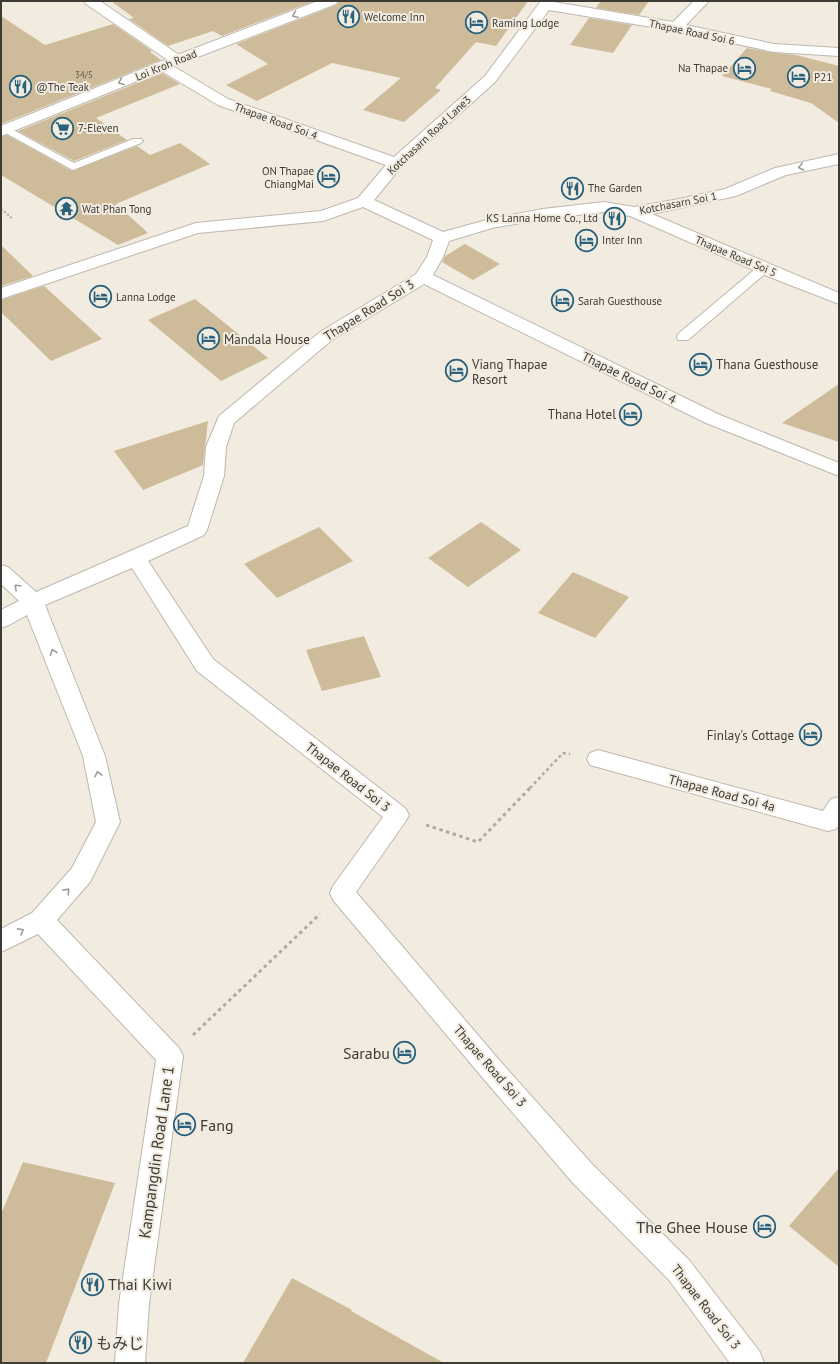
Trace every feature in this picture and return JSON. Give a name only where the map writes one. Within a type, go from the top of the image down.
[{"type":"street","points":[[91,1],[177,60]]},
{"type":"street","name":"Loi Kroh Road","points":[[3,130],[177,60],[331,1]]},
{"type":"street","points":[[676,27],[702,1]]},
{"type":"street","name":"Thapae Road Soi 6","points":[[546,3],[676,27],[774,48],[839,52]]},
{"type":"street","name":"Kotchasarn Road Lane3","points":[[364,201],[396,163],[490,79],[546,3]]},
{"type":"street","name":"Thapae Road Soi 4","points":[[163,66],[206,94],[223,102],[396,163]]},
{"type":"street","name":"Kotchasarn Soi 1","points":[[442,238],[490,224],[544,214],[604,207],[634,212],[679,204],[730,193],[781,171],[839,159]]},
{"type":"street","points":[[1,294],[196,228],[323,216],[364,201],[442,238]]},
{"type":"street","name":"Thapae Road Soi 5","points":[[634,212],[839,299]]},
{"type":"street","name":"Thapae Road Soi 3","points":[[442,238],[434,257],[422,277],[326,336],[226,420],[216,447],[214,476],[197,530],[136,558],[205,665],[397,815],[342,893],[491,1069],[577,1167],[679,1270],[749,1363]]},
{"type":"street","name":"Thapae Road Soi 4","points":[[422,277],[712,419],[839,470]]},
{"type":"street","points":[[1,620],[33,602],[136,558]]},
{"type":"street","points":[[1,572],[33,602],[94,756],[108,822],[81,875],[41,920],[1,941]]},
{"type":"street","name":"Thapae Road Soi 4a","points":[[598,759],[828,822],[839,806]]},
{"type":"street","name":"Kampangdin Road Lane 1","points":[[41,920],[170,1056],[134,1304],[130,1363]]},
{"type":"lane","points":[[3,130],[73,167],[137,141]]},
{"type":"lane","points":[[683,337],[764,268]]},
{"type":"path","points":[[1,209],[13,219]]},
{"type":"path","points":[[397,815],[478,842],[563,753],[598,759]]},
{"type":"path","points":[[170,1056],[342,893]]},
{"type":"building","points":[[111,1],[314,1],[222,36],[213,31],[168,46],[129,19],[134,18]]},
{"type":"building","points":[[339,1],[528,1],[496,46],[476,42],[435,88],[441,90],[404,122],[363,110],[401,78],[332,63],[257,101],[226,85],[268,64],[236,44],[337,5]]},
{"type":"building","points":[[601,1],[649,1],[639,15],[596,8]]},
{"type":"building","points":[[1,16],[45,45],[113,24],[152,51],[150,52],[161,60],[1,124]]},
{"type":"building","points":[[589,18],[632,25],[613,53],[570,45]]},
{"type":"building","points":[[747,48],[796,55],[839,66],[839,123],[811,103],[770,91],[772,89],[722,76]]},
{"type":"building","points":[[162,73],[180,84],[96,118],[127,140],[74,161],[18,131]]},
{"type":"building","points":[[7,135],[72,171],[137,146],[150,155],[180,143],[210,164],[116,204],[148,233],[118,245],[1,175],[1,137]]},
{"type":"building","points":[[465,244],[500,264],[473,280],[442,262],[445,256]]},
{"type":"building","points":[[1,245],[33,276],[1,286]]},
{"type":"building","points":[[44,286],[102,339],[51,361],[1,312],[1,300]]},
{"type":"building","name":"Mandala House","points":[[195,299],[268,358],[221,381],[148,320]]},
{"type":"building","points":[[839,384],[839,442],[782,423]]},
{"type":"building","points":[[208,421],[203,465],[143,490],[114,451]]},
{"type":"building","points":[[481,522],[521,550],[468,587],[428,558]]},
{"type":"building","points":[[319,527],[353,561],[277,598],[244,564]]},
{"type":"building","points":[[573,572],[629,597],[595,638],[538,613]]},
{"type":"building","points":[[364,636],[381,677],[322,691],[306,650]]},
{"type":"building","points":[[23,1162],[115,1183],[46,1363],[1,1363],[1,1214]]},
{"type":"building","points":[[839,1168],[839,1267],[789,1226]]},
{"type":"building","points":[[292,1278],[352,1310],[351,1311],[444,1363],[243,1363]]},
{"type":"place","name":"Welcome Inn","points":[[349,17]]},
{"type":"place","name":"Raming Lodge","points":[[477,23]]},
{"type":"place","name":"Na Thapae","points":[[744,68]]},
{"type":"place","name":"P21","points":[[799,77]]},
{"type":"place","name":"@The Teak","points":[[21,87]]},
{"type":"place","name":"7-Eleven","points":[[62,128]]},
{"type":"place","name":"ON Thapae ChiangMai","points":[[329,177]]},
{"type":"place","name":"The Garden","points":[[572,188]]},
{"type":"place","name":"Wat Phan Tong","points":[[67,209]]},
{"type":"place","name":"KS Lanna Home Co., Ltd","points":[[614,218]]},
{"type":"place","name":"Inter Inn","points":[[587,240]]},
{"type":"place","name":"Lanna Lodge","points":[[101,297]]},
{"type":"place","name":"Sarah Guesthouse","points":[[563,301]]},
{"type":"place","name":"Mandala House","points":[[208,339]]},
{"type":"place","name":"Thana Guesthouse","points":[[700,364]]},
{"type":"place","name":"Viang Thapae Resort","points":[[456,371]]},
{"type":"place","name":"Thana Hotel","points":[[631,414]]},
{"type":"place","name":"Finlay's Cottage","points":[[810,735]]},
{"type":"place","name":"Sarabu","points":[[405,1053]]},
{"type":"place","name":"Fang","points":[[185,1125]]},
{"type":"place","name":"The Ghee House","points":[[764,1227]]},
{"type":"place","name":"Thai Kiwi","points":[[92,1284]]},
{"type":"place","name":"もみじ","points":[[81,1343]]}]
